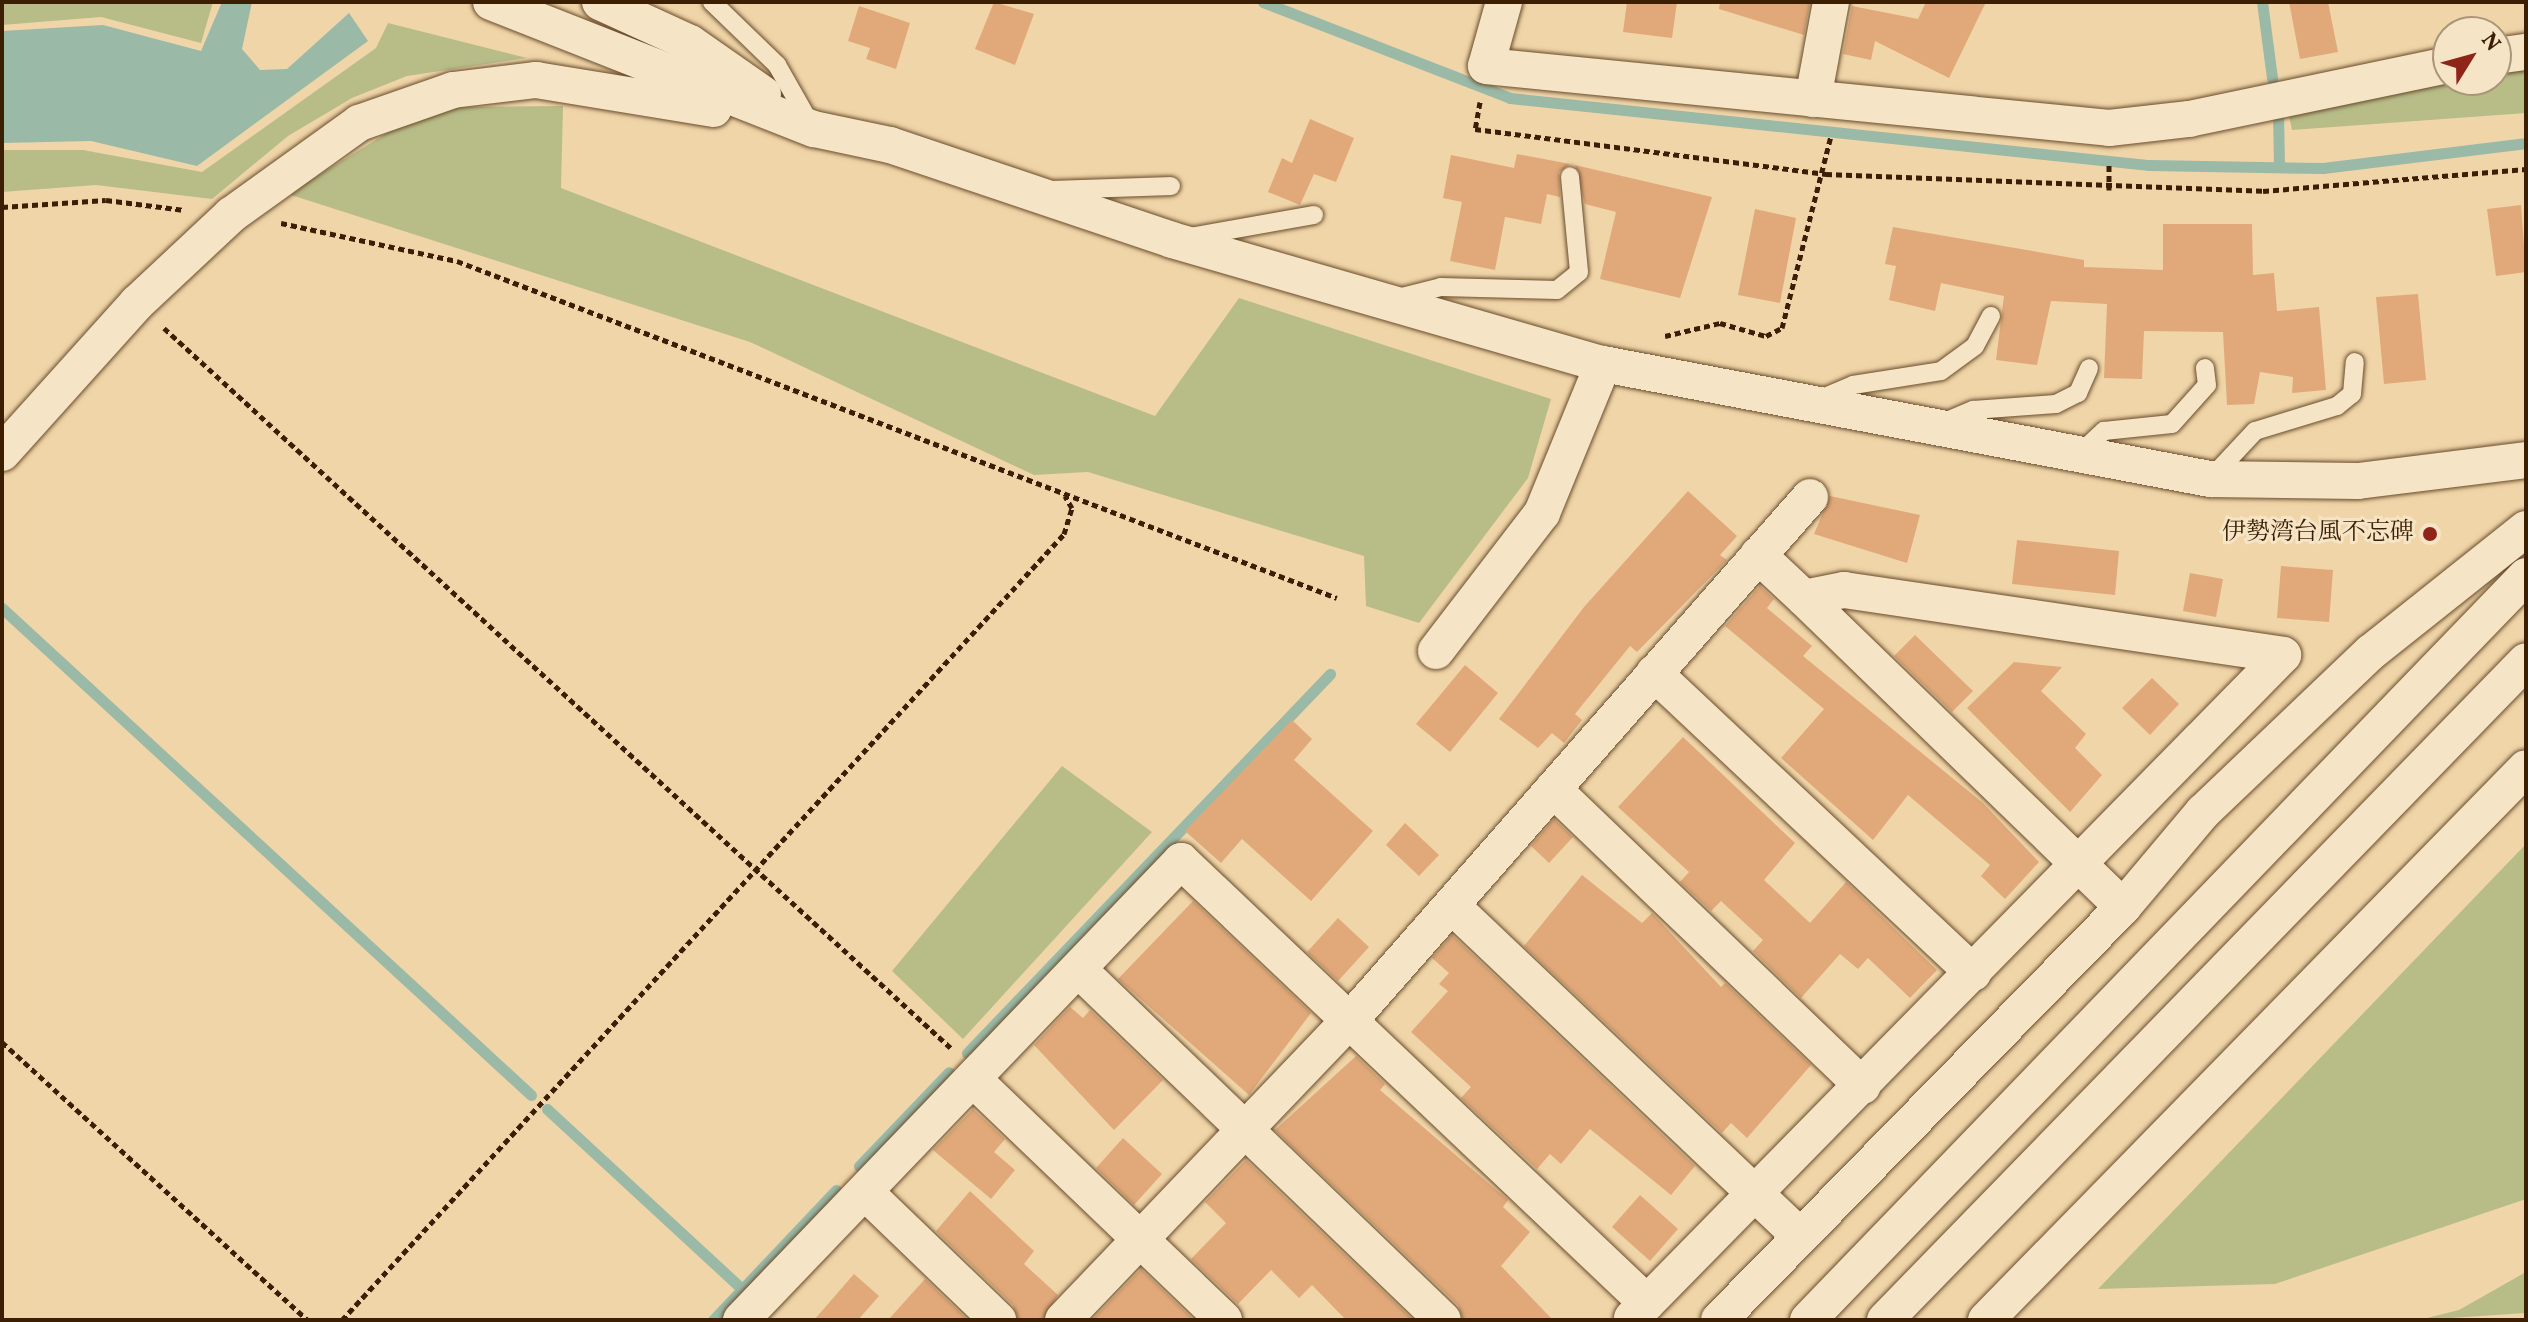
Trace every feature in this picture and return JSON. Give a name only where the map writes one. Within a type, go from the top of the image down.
[{"type":"street","points":[[491,2],[814,129]]},
{"type":"street","points":[[600,2],[690,43],[814,129]]},
{"type":"street","points":[[1504,2],[1486,66],[2109,128],[2189,119],[2432,68]]},
{"type":"street","points":[[1813,99],[1831,2]]},
{"type":"street","points":[[2,453],[137,303],[231,215],[332,137],[453,90],[536,80],[639,93],[890,145],[1172,240],[1382,303],[1603,364],[1925,430],[2210,479],[2358,481],[2526,460]]},
{"type":"street","points":[[1436,651],[1542,513],[1603,364]]},
{"type":"street","points":[[1063,1320],[1351,1019],[1810,497]]},
{"type":"street","points":[[1719,1320],[2123,907],[2203,812],[2370,653],[2526,529]]},
{"type":"street","points":[[1758,555],[2123,907]]},
{"type":"street","points":[[1808,1320],[2526,576]]},
{"type":"street","points":[[759,1314],[865,1192],[1181,861],[1351,1019],[1638,1312],[2283,655],[1844,590],[1804,598]]},
{"type":"street","points":[[1885,1320],[2526,661]]},
{"type":"street","points":[[1654,673],[1973,973]]},
{"type":"street","points":[[1986,1320],[2526,768]]},
{"type":"street","points":[[1553,789],[1863,1086]]},
{"type":"street","points":[[1452,906],[1800,1236]]},
{"type":"street","points":[[1078,969],[1443,1320]]},
{"type":"street","points":[[977,1078],[1224,1320]]},
{"type":"street","points":[[865,1192],[998,1320]]},
{"type":"lane","points":[[712,2],[777,65],[814,129]]},
{"type":"lane","points":[[1382,303],[1441,287],[1557,290],[1579,272],[1570,176]]},
{"type":"lane","points":[[1026,191],[1171,186]]},
{"type":"lane","points":[[1172,240],[1314,215]]},
{"type":"lane","points":[[1807,405],[1853,385],[1960,362],[1991,316]]},
{"type":"lane","points":[[2210,479],[2255,431],[2337,406],[2352,394],[2355,362]]},
{"type":"lane","points":[[1925,430],[1973,410],[2056,404],[2078,393],[2089,368]]},
{"type":"lane","points":[[2074,458],[2104,431],[2172,424],[2207,385],[2205,368]]},
{"type":"path","points":[[1475,129],[1826,174],[2263,191],[2526,169]]},
{"type":"path","points":[[1650,336],[1720,323],[1766,336],[1782,328],[1826,174]]},
{"type":"path","points":[[2,207],[106,200],[366,236],[457,261],[1337,598]]},
{"type":"path","points":[[137,303],[753,866],[977,1078]]},
{"type":"path","points":[[342,1320],[753,866],[1064,534],[1072,508],[1064,495]]},
{"type":"path","points":[[2,1042],[307,1320]]},
{"type":"green space","points":[[2,2],[213,2],[201,43],[101,17],[2,25]]},
{"type":"green space","points":[[388,23],[527,58],[407,76],[352,98],[288,136],[212,199],[96,185],[2,192],[2,150],[83,150],[202,172],[376,48]]},
{"type":"green space","points":[[2526,68],[2526,113],[2292,130],[2288,111],[2432,83],[2432,96],[2512,96],[2512,70]]},
{"type":"green space","points":[[563,106],[561,188],[1155,416],[1239,298],[1551,399],[1528,478],[1419,623],[1366,606],[1364,556],[1088,472],[1034,475],[750,342],[288,194],[392,130],[457,107]]},
{"type":"green space","points":[[1062,766],[1152,832],[963,1039],[892,971]]},
{"type":"green space","points":[[2526,844],[2526,1199],[2275,1284],[2098,1289]]},
{"type":"green space","points":[[2526,1272],[2526,1313],[2419,1320],[2459,1310]]},
{"type":"shaded area","points":[[222,2],[252,2],[242,49],[260,70],[287,69],[349,13],[368,41],[197,166],[91,141],[2,143],[2,31],[103,25],[201,51]]},
{"type":"building","points":[[994,2],[1034,14],[1015,65],[975,49]]},
{"type":"building","points":[[1627,2],[1677,2],[1672,38],[1623,32]]},
{"type":"building","points":[[1720,2],[1810,2],[1804,35],[1719,9]]},
{"type":"building","points":[[1926,2],[1986,2],[1949,78],[1875,41],[1871,60],[1843,54],[1852,6],[1918,19]]},
{"type":"building","points":[[2289,2],[2328,2],[2338,52],[2300,59]]},
{"type":"building","points":[[859,6],[910,23],[896,69],[866,59],[870,48],[848,41]]},
{"type":"building","points":[[1310,119],[1354,138],[1336,182],[1314,174],[1300,205],[1268,192],[1282,158],[1292,163]]},
{"type":"building","points":[[1517,154],[1570,164],[1559,172],[1560,197],[1547,194],[1541,224],[1505,217],[1495,270],[1450,261],[1462,202],[1443,198],[1451,155],[1514,168]]},
{"type":"building","points":[[1575,165],[1712,197],[1680,298],[1600,279],[1616,212],[1585,204]]},
{"type":"building","points":[[2521,205],[2526,272],[2496,276],[2487,209]]},
{"type":"building","points":[[1755,209],[1796,218],[1780,303],[1738,295]]},
{"type":"building","points":[[2163,224],[2252,224],[2253,275],[2274,273],[2277,311],[2319,307],[2326,390],[2292,393],[2293,377],[2260,372],[2254,404],[2227,405],[2223,332],[2144,331],[2142,379],[2104,378],[2107,304],[2051,301],[2037,365],[1996,360],[2004,296],[1941,283],[1935,311],[1889,300],[1896,266],[1885,264],[1893,227],[2084,260],[2084,267],[2163,270]]},
{"type":"building","points":[[2418,294],[2426,380],[2384,384],[2376,297]]},
{"type":"building","points":[[1688,491],[1737,536],[1720,555],[1727,560],[1637,652],[1630,646],[1575,714],[1582,720],[1564,743],[1552,733],[1538,748],[1499,719],[1584,607]]},
{"type":"building","points":[[1830,496],[1920,515],[1907,563],[1814,534]]},
{"type":"building","points":[[2017,540],[2119,551],[2115,595],[2012,584]]},
{"type":"building","points":[[2281,566],[2333,570],[2329,622],[2277,618]]},
{"type":"building","points":[[2190,573],[2223,579],[2216,617],[2183,611]]},
{"type":"building","points":[[1760,586],[1774,599],[1767,608],[1812,646],[1803,656],[1983,803],[2039,862],[2005,899],[1981,876],[1990,865],[1908,795],[1873,840],[1781,758],[1824,709],[1725,626]]},
{"type":"building","points":[[1915,635],[1973,691],[1952,712],[1894,656]]},
{"type":"building","points":[[2014,662],[2062,667],[2041,691],[2086,734],[2075,748],[2102,775],[2070,812],[1967,708]]},
{"type":"building","points":[[1465,665],[1498,693],[1450,752],[1416,724]]},
{"type":"building","points":[[2152,678],[2179,704],[2150,735],[2122,708]]},
{"type":"building","points":[[1292,720],[1312,739],[1294,760],[1373,831],[1311,901],[1242,839],[1221,863],[1185,831]]},
{"type":"building","points":[[1683,737],[1795,843],[1764,880],[1810,923],[1846,882],[1937,970],[1910,998],[1868,958],[1858,969],[1840,954],[1801,998],[1753,951],[1763,940],[1721,901],[1711,911],[1680,882],[1689,872],[1618,807]]},
{"type":"building","points":[[1554,819],[1573,837],[1549,863],[1531,846]]},
{"type":"building","points":[[1405,823],[1439,855],[1419,876],[1386,845]]},
{"type":"building","points":[[1582,875],[1642,923],[1652,913],[1721,987],[1725,983],[1811,1065],[1747,1138],[1731,1123],[1722,1133],[1524,946]]},
{"type":"building","points":[[1193,901],[1311,1013],[1249,1095],[1118,979]]},
{"type":"building","points":[[1338,918],[1369,947],[1338,981],[1307,952]]},
{"type":"building","points":[[1452,935],[1695,1166],[1671,1195],[1590,1129],[1561,1164],[1550,1154],[1537,1169],[1461,1098],[1471,1087],[1411,1032],[1448,991],[1439,984],[1449,973],[1432,958]]},
{"type":"building","points":[[1070,1007],[1083,1018],[1090,1010],[1163,1080],[1114,1130],[1034,1045]]},
{"type":"building","points":[[1356,1056],[1385,1084],[1380,1090],[1508,1200],[1503,1207],[1530,1232],[1501,1266],[1553,1320],[1463,1320],[1458,1305],[1275,1130]]},
{"type":"building","points":[[973,1109],[1005,1139],[994,1152],[1015,1170],[991,1199],[933,1150]]},
{"type":"building","points":[[1123,1138],[1162,1174],[1134,1205],[1096,1168]]},
{"type":"building","points":[[1246,1160],[1413,1320],[1346,1320],[1312,1285],[1299,1298],[1271,1270],[1238,1304],[1191,1259],[1226,1223],[1205,1202]]},
{"type":"building","points":[[970,1191],[1034,1251],[1024,1264],[1058,1295],[1043,1320],[1018,1320],[1013,1305],[936,1231]]},
{"type":"building","points":[[1640,1195],[1678,1229],[1650,1261],[1612,1227]]},
{"type":"building","points":[[1141,1269],[1194,1320],[1092,1320]]},
{"type":"building","points":[[854,1274],[879,1296],[858,1320],[814,1320]]},
{"type":"building","points":[[925,1279],[968,1320],[888,1320]]},
{"type":"waterway","points":[[1263,2],[1510,98],[2149,165],[2323,168],[2526,143]]},
{"type":"waterway","points":[[2262,2],[2272,78]]},
{"type":"waterway","points":[[2278,114],[2279,167]]},
{"type":"waterway","points":[[2,608],[531,1095]]},
{"type":"waterway","points":[[967,1053],[1330,674]]},
{"type":"waterway","points":[[859,1166],[949,1072]]},
{"type":"waterway","points":[[547,1109],[742,1289]]},
{"type":"waterway","points":[[713,1320],[836,1190]]},
{"type":"place","name":"伊勢湾台風不忘碑","points":[[2430,534]]}]
